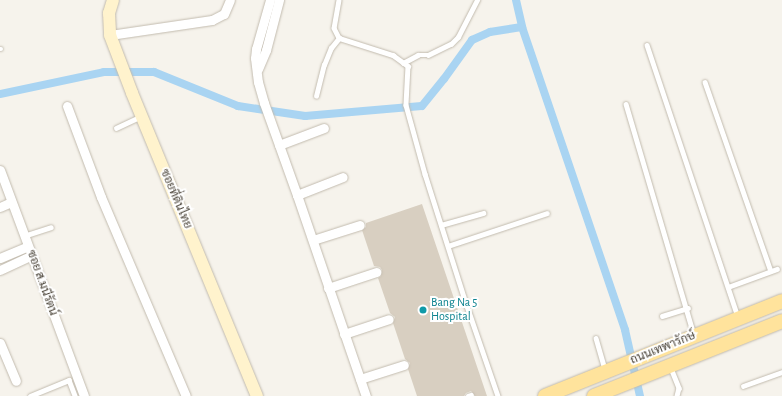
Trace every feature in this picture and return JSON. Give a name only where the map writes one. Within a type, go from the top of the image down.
[{"type":"main road","name":"ถนนเทพารักษ์","points":[[545,396],[782,301]]},
{"type":"main road","name":"ถนนเทพารักษ์","points":[[594,396],[670,367],[782,321]]},
{"type":"street","name":"ซอยที่ดินไทย","points":[[113,0],[109,13],[110,35],[142,117],[257,396]]},
{"type":"street","points":[[110,35],[212,20],[224,14],[230,0]]},
{"type":"street","points":[[270,0],[256,49],[255,58],[258,69],[258,82],[366,396]]},
{"type":"street","points":[[258,69],[266,50],[279,0]]},
{"type":"street","points":[[67,106],[100,197],[186,396]]},
{"type":"street","points":[[279,145],[324,128]]},
{"type":"street","name":"ซอย ส.มนีรัตน์","points":[[0,170],[84,396]]},
{"type":"street","points":[[297,195],[344,177]]},
{"type":"street","points":[[0,207],[11,202]]},
{"type":"street","points":[[312,240],[360,225]]},
{"type":"street","points":[[0,258],[28,246]]},
{"type":"street","points":[[0,270],[32,255]]},
{"type":"street","points":[[328,288],[376,272]]},
{"type":"street","points":[[344,334],[388,319]]},
{"type":"street","points":[[0,343],[16,381]]},
{"type":"street","points":[[360,379],[404,365]]},
{"type":"lane","points":[[339,0],[334,28],[339,38],[393,55],[408,66],[406,105],[441,225],[498,396]]},
{"type":"lane","points":[[403,62],[418,55],[428,55],[451,44],[458,37],[477,0]]},
{"type":"lane","points":[[316,96],[324,65],[332,48],[339,38]]},
{"type":"lane","points":[[647,45],[738,318]]},
{"type":"lane","points":[[705,82],[771,271]]},
{"type":"lane","points":[[626,104],[688,308],[694,336]]},
{"type":"lane","points":[[116,128],[142,117]]},
{"type":"lane","points":[[441,225],[482,213]]},
{"type":"lane","points":[[448,246],[547,214]]},
{"type":"lane","points":[[24,236],[51,227]]},
{"type":"lane","points":[[728,287],[777,269]]},
{"type":"lane","points":[[662,316],[688,308]]},
{"type":"lane","points":[[596,338],[606,371]]},
{"type":"lane","points":[[670,367],[679,388],[677,396]]},
{"type":"lane","points":[[743,386],[782,372]]},
{"type":"lane","points":[[30,396],[69,380],[75,396]]},
{"type":"building","name":"Bang Na 5 Hospital","points":[[422,204],[487,396],[475,396],[471,391],[466,393],[464,396],[417,396],[408,369],[410,363],[405,359],[393,323],[395,317],[390,313],[378,278],[381,276],[382,270],[380,267],[374,266],[362,230],[366,227],[366,223]]},
{"type":"waterway","points":[[516,0],[522,27],[625,330],[640,396]]},
{"type":"waterway","points":[[0,94],[104,72],[154,72],[238,106],[305,116],[422,106],[444,79],[472,40],[490,32],[522,27]]},
{"type":"place","name":"Bang Na 5 Hospital","points":[[423,310]]}]
